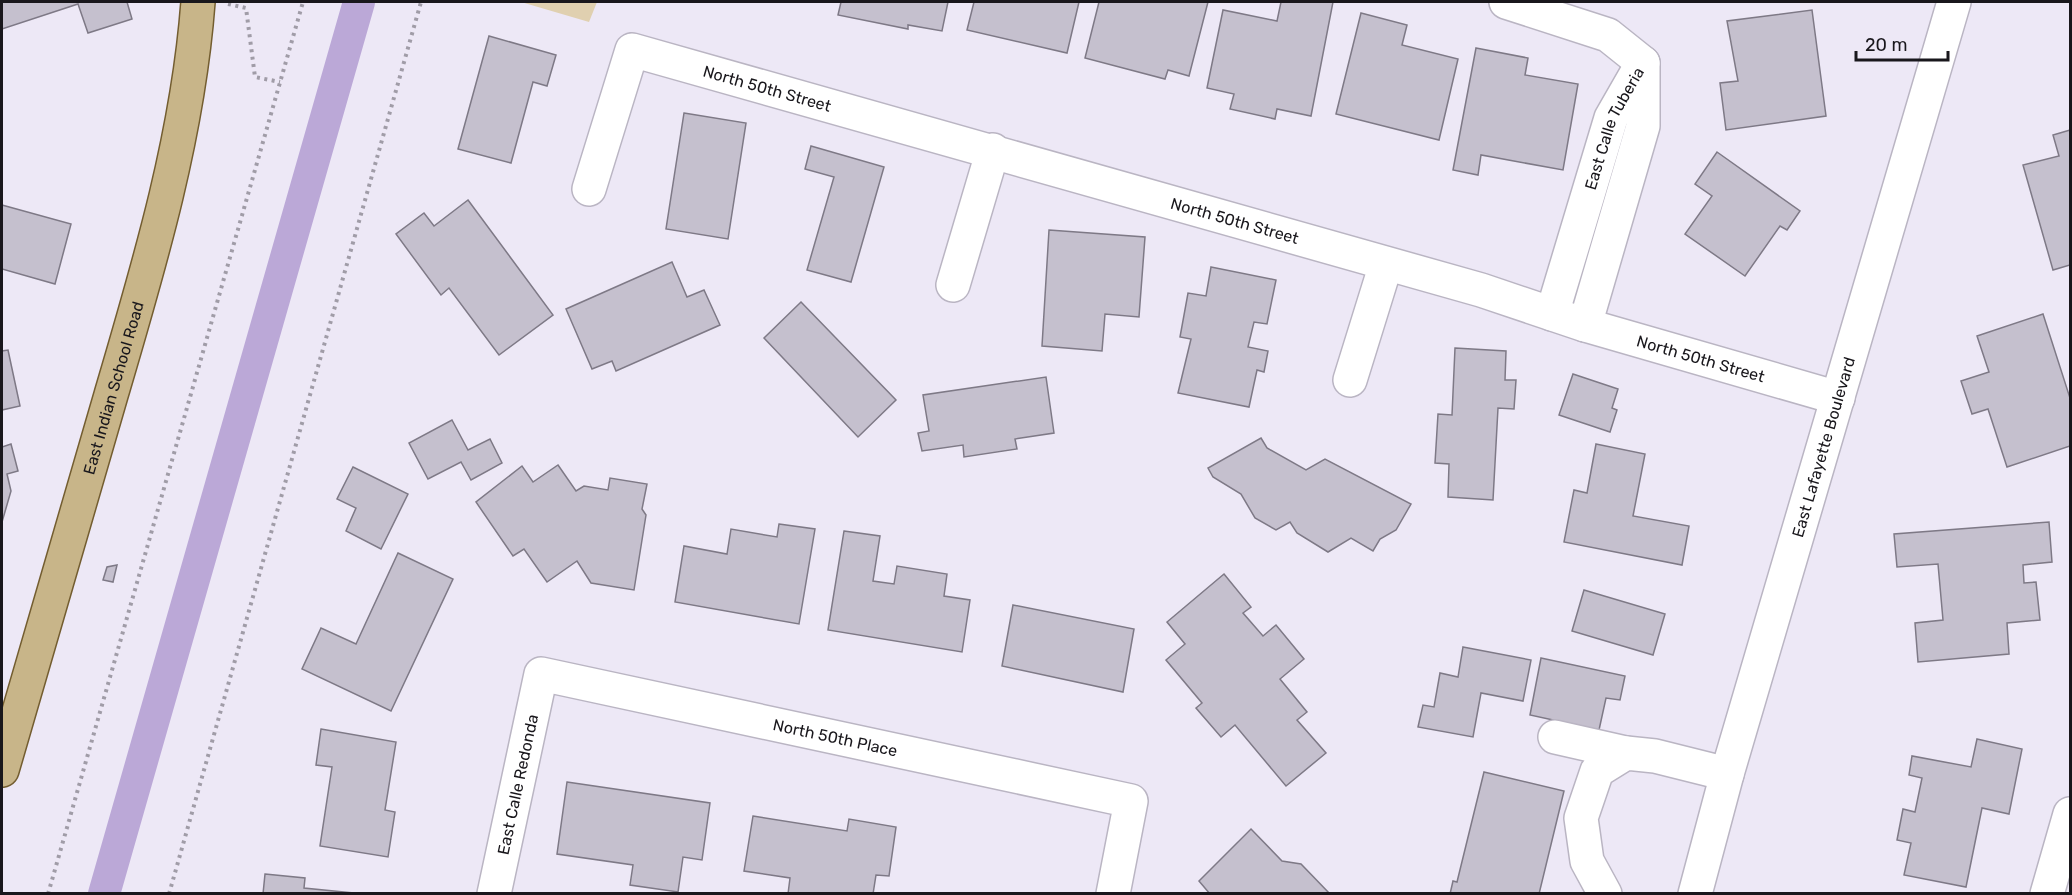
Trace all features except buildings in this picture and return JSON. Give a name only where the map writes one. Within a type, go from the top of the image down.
[{"type":"main road","name":"East Indian School Road","points":[[2,770],[132,324],[176,161],[195,39],[209,2]]},
{"type":"street","points":[[1506,2],[1608,35],[1643,63]]},
{"type":"street","name":"East Lafayette Boulevard","points":[[1695,894],[1954,2]]},
{"type":"street","name":"North 50th Street","points":[[590,189],[632,50],[993,150],[1481,290],[1585,325],[1838,398]]},
{"type":"street","name":"East Calle Tuberia","points":[[1552,314],[1611,118],[1643,63]]},
{"type":"street","name":"East Calle Tuberia","points":[[1585,325],[1643,126],[1643,63]]},
{"type":"street","points":[[953,285],[993,150]]},
{"type":"street","name":"East Calle Tuberia","points":[[1586,199],[1620,207]]},
{"type":"street","points":[[1350,380],[1386,264]]},
{"type":"street","name":"North 50th Place","points":[[541,674],[1131,801],[1113,894]]},
{"type":"street","name":"East Calle Redonda","points":[[494,894],[541,674]]},
{"type":"street","points":[[1555,737],[1626,753],[1655,756],[1728,774]]},
{"type":"street","points":[[1605,894],[1587,861],[1581,818],[1597,771],[1626,753]]},
{"type":"street","points":[[2047,894],[2070,814]]},
{"type":"path","points":[[209,2],[246,8],[255,77],[280,82]]},
{"type":"path","points":[[48,894],[303,2]]},
{"type":"path","points":[[169,894],[421,2]]},
{"type":"shaded area","points":[[521,2],[597,2],[589,22]]},
{"type":"waterway","points":[[104,894],[359,2]]}]
